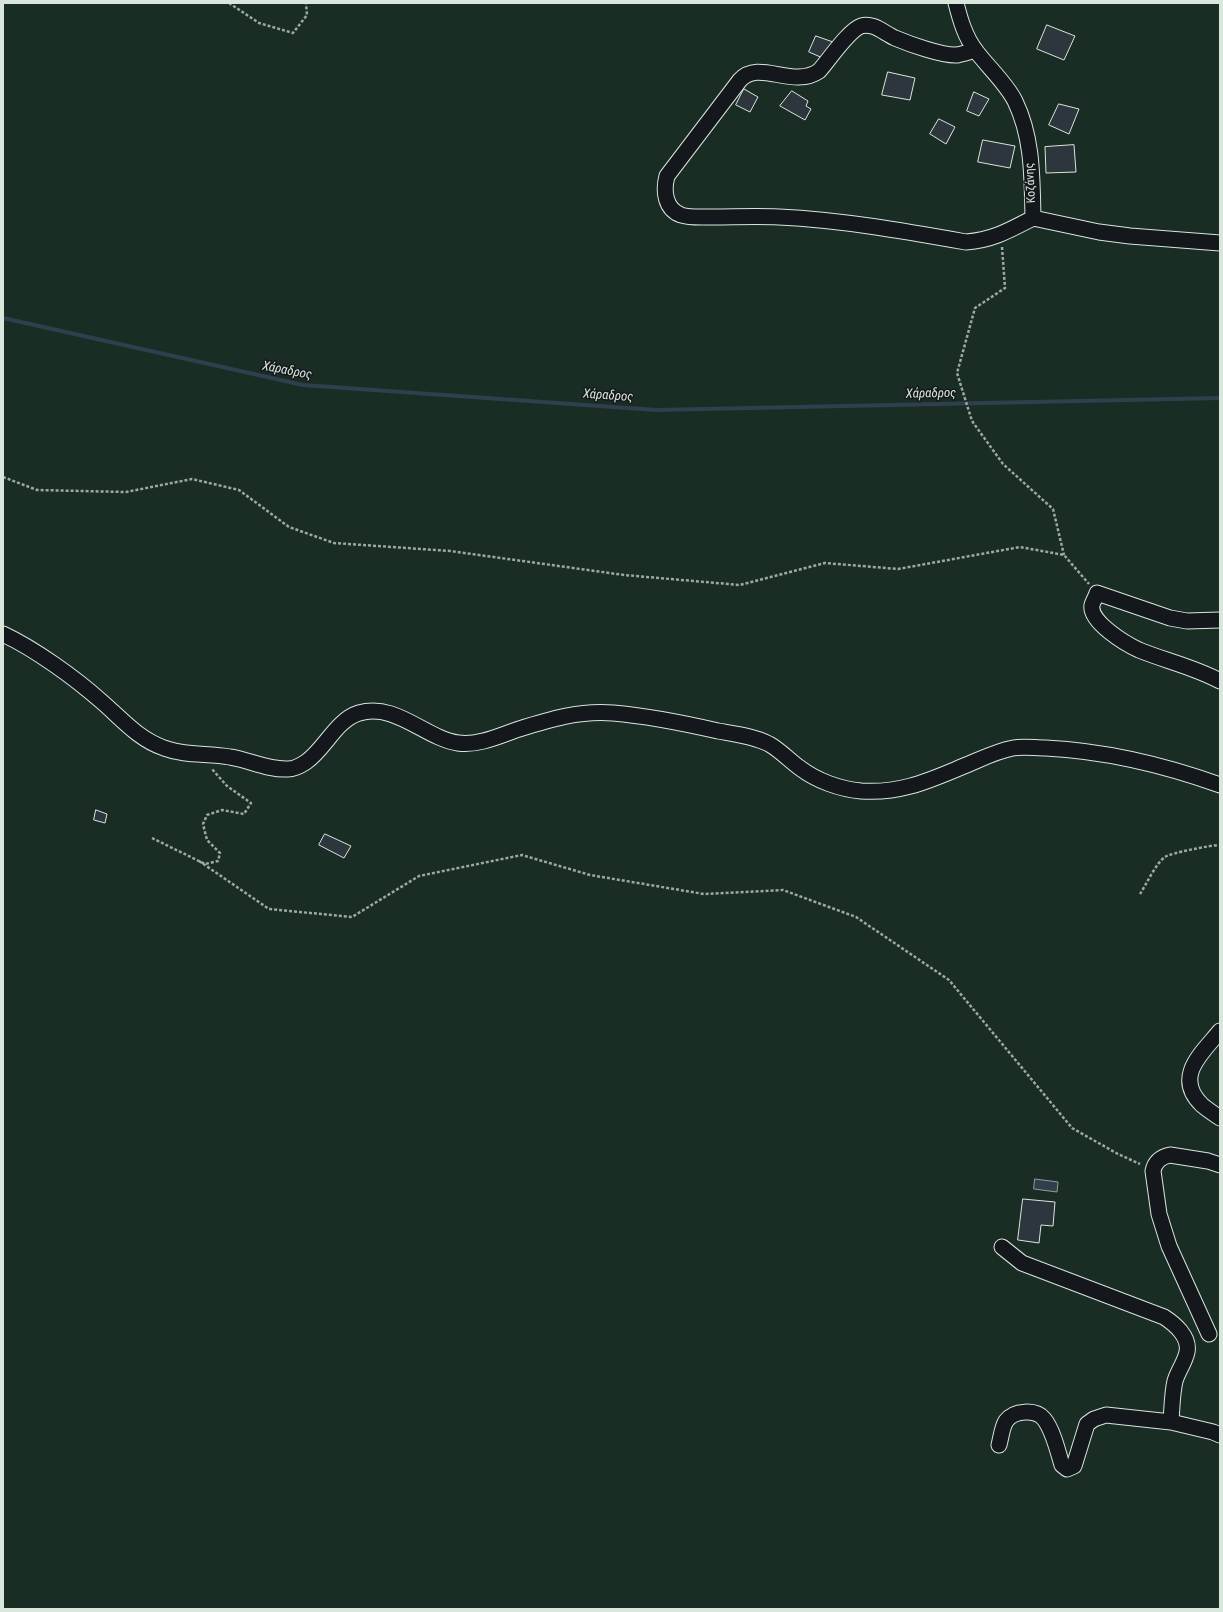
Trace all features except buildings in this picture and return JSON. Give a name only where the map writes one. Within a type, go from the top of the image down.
[{"type":"street","name":"Κοζάνης","points":[[956,3],[965,32],[975,50],[1015,100],[1022,118],[1028,141],[1032,172],[1033,218],[1099,232],[1130,236],[1218,240]]},
{"type":"street","points":[[975,50],[963,54],[947,54],[895,38],[867,25],[857,28],[814,75],[799,78],[760,72],[750,73],[740,80],[667,176],[664,186],[665,195],[673,210],[681,215],[695,217],[778,217],[859,224],[966,242],[981,241],[1000,236],[1033,218]]},
{"type":"street","points":[[1220,620],[1187,620],[1170,618],[1097,593],[1092,605],[1093,612],[1106,629],[1138,649],[1199,671],[1220,681]]},
{"type":"street","points":[[3,634],[49,661],[99,699],[137,735],[147,741],[170,750],[230,757],[275,769],[294,768],[302,765],[311,758],[346,720],[359,713],[375,711],[392,714],[448,740],[462,744],[494,738],[556,717],[582,713],[604,712],[650,717],[754,738],[771,745],[804,771],[825,783],[861,791],[883,791],[906,788],[927,782],[994,753],[1016,747],[1066,749],[1131,758],[1220,785]]},
{"type":"street","points":[[1220,1031],[1192,1066],[1189,1076],[1194,1095],[1202,1105],[1220,1118]]},
{"type":"street","points":[[1209,1334],[1169,1246],[1159,1214],[1153,1171],[1154,1165],[1158,1160],[1164,1156],[1170,1155],[1208,1161],[1220,1165]]},
{"type":"street","points":[[1002,1247],[1022,1263],[1164,1317],[1180,1331],[1187,1344],[1187,1352],[1175,1380],[1171,1422]]},
{"type":"street","points":[[999,1445],[1006,1422],[1015,1414],[1032,1412],[1044,1419],[1049,1426],[1062,1465],[1067,1469],[1074,1466],[1087,1424],[1094,1419],[1106,1416],[1171,1422],[1213,1432],[1220,1436]]},
{"type":"path","points":[[229,3],[259,23],[293,33],[307,15],[306,3]]},
{"type":"path","points":[[1000,236],[1004,257],[1005,288],[975,308],[957,373],[972,421],[1003,464],[1053,509],[1064,555],[1097,593]]},
{"type":"path","points":[[3,477],[37,490],[126,492],[192,479],[239,490],[290,527],[334,543],[450,551],[624,575],[740,585],[825,563],[898,569],[1020,547],[1064,555]]},
{"type":"path","points":[[152,838],[205,864],[218,861],[220,853],[207,840],[203,824],[208,815],[222,810],[244,814],[251,803],[227,786],[211,770],[210,755]]},
{"type":"path","points":[[1140,894],[1165,856],[1210,845],[1220,845]]},
{"type":"path","points":[[199,861],[268,910],[352,917],[419,876],[522,855],[590,875],[704,894],[783,890],[856,917],[949,980],[1072,1128],[1118,1154],[1153,1171]]},
{"type":"green space","points":[[3,3],[1220,3],[1220,1609],[3,1609]]},
{"type":"water","points":[[1035,1179],[1058,1182],[1057,1192],[1034,1189]]},
{"type":"waterway","name":"Χάραδρος","points":[[3,318],[303,385],[656,410],[1220,398]]}]
